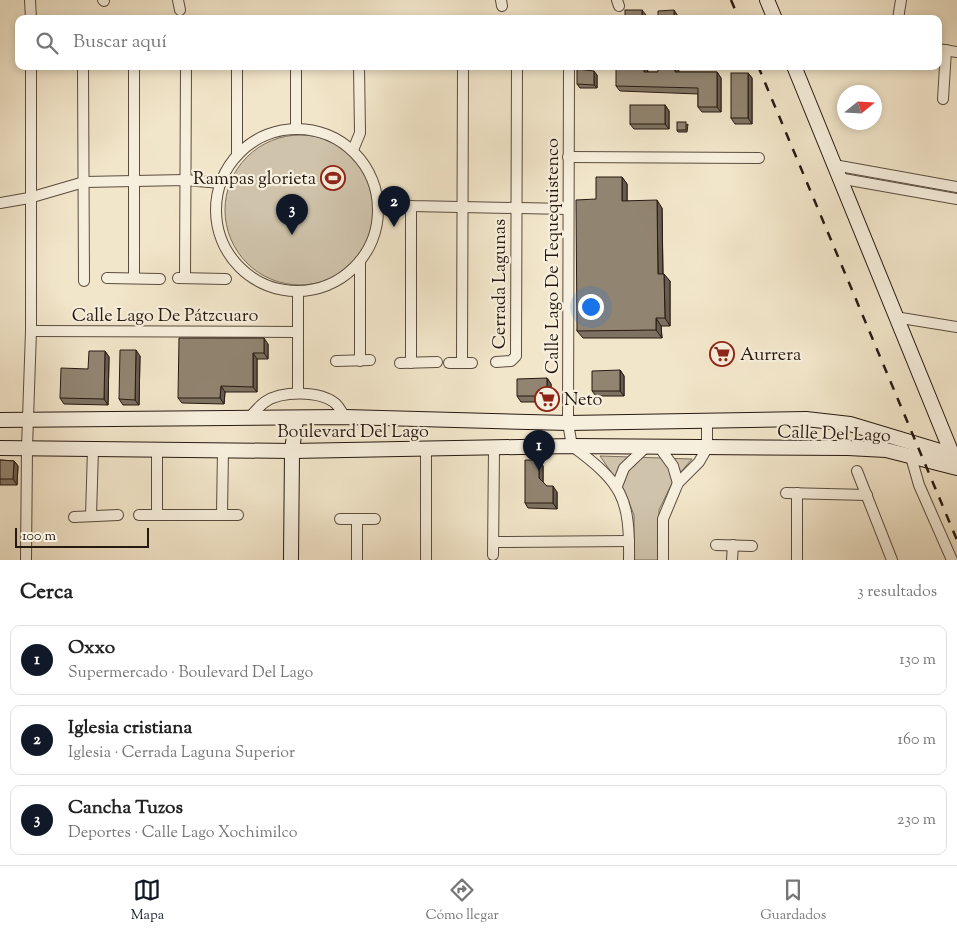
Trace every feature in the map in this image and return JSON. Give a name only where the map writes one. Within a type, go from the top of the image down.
[{"type":"street","points":[[30,0],[31,15]]},
{"type":"street","points":[[767,0],[773,15]]},
{"type":"street","points":[[899,15],[901,0]]},
{"type":"street","points":[[943,100],[942,50],[957,52]]},
{"type":"street","points":[[26,560],[27,447],[32,331],[31,70]]},
{"type":"street","points":[[83,70],[84,281]]},
{"type":"street","points":[[134,70],[134,278]]},
{"type":"street","points":[[186,70],[182,278],[226,279]]},
{"type":"street","points":[[237,70],[237,156]]},
{"type":"street","points":[[296,70],[296,128]]},
{"type":"street","points":[[353,150],[360,133],[359,70]]},
{"type":"street","points":[[449,363],[467,363],[463,70]]},
{"type":"street","name":"Cerrada Lagunas","points":[[496,362],[514,359],[517,70]]},
{"type":"street","name":"Calle Lago De Tequequistenco","points":[[569,70],[567,208],[568,423],[572,446]]},
{"type":"street","points":[[796,70],[895,317],[956,461]]},
{"type":"street","points":[[296,128],[316,131],[330,136],[353,150],[365,165],[374,183],[378,202],[378,221],[373,240],[360,262],[335,282],[317,289],[298,291],[279,289],[261,282],[245,271],[232,257],[222,240],[217,221],[217,202],[221,183],[237,156],[254,141],[267,135],[296,128]]},
{"type":"street","points":[[568,157],[759,158]]},
{"type":"street","points":[[836,172],[957,187]]},
{"type":"street","points":[[836,172],[957,199]]},
{"type":"street","points":[[0,203],[30,198],[84,182],[185,180],[221,183]]},
{"type":"street","points":[[378,202],[411,206],[567,208]]},
{"type":"street","points":[[411,206],[411,363]]},
{"type":"street","points":[[336,361],[365,361],[360,262]]},
{"type":"street","points":[[107,278],[160,279]]},
{"type":"street","points":[[298,291],[298,394]]},
{"type":"street","points":[[895,317],[957,327]]},
{"type":"street","name":"Calle Lago De Pátzcuaro","points":[[32,331],[298,332]]},
{"type":"street","points":[[400,363],[438,362]]},
{"type":"street","points":[[248,419],[264,402],[283,394],[321,397],[336,404],[345,417]]},
{"type":"street","name":"Boulevard Del Lago","points":[[0,420],[296,419],[345,417],[568,423],[707,419]]},
{"type":"street","points":[[291,560],[292,451],[296,419]]},
{"type":"street","points":[[663,560],[663,519],[678,483],[699,462],[707,448],[707,419]]},
{"type":"street","name":"Calle Del Lago","points":[[707,419],[806,419],[850,424],[956,461]]},
{"type":"street","points":[[886,450],[888,436]]},
{"type":"street","points":[[572,446],[601,468],[617,486],[627,508],[630,541],[629,560]]},
{"type":"street","name":"Boulevard Del Lago","points":[[0,448],[292,451],[572,446],[707,448]]},
{"type":"street","points":[[493,555],[494,448]]},
{"type":"street","points":[[617,486],[624,468],[645,448]]},
{"type":"street","points":[[660,448],[673,466],[678,483]]},
{"type":"street","name":"Calle Del Lago","points":[[707,448],[886,450],[911,457],[956,461]]},
{"type":"street","points":[[91,516],[93,449]]},
{"type":"street","points":[[157,449],[157,515]]},
{"type":"street","points":[[222,515],[223,449]]},
{"type":"street","points":[[426,450],[426,560]]},
{"type":"street","points":[[911,457],[919,486],[952,560]]},
{"type":"street","points":[[857,471],[892,560]]},
{"type":"street","points":[[786,493],[867,495]]},
{"type":"street","points":[[797,493],[797,560]]},
{"type":"street","points":[[74,516],[118,515]]},
{"type":"street","points":[[139,515],[238,515]]},
{"type":"street","points":[[340,519],[375,519]]},
{"type":"street","points":[[357,520],[357,560]]},
{"type":"street","points":[[494,542],[630,541]]},
{"type":"street","points":[[716,545],[752,546]]},
{"type":"street","points":[[732,560],[733,545]]},
{"type":"shaded area","points":[[300,135],[329,141],[353,157],[369,181],[375,210],[369,239],[353,263],[329,279],[300,285],[271,279],[247,263],[231,239],[225,210],[231,181],[247,157],[271,141]]},
{"type":"shaded area","points":[[600,456],[692,459],[673,481],[659,510],[659,560],[634,560],[634,515],[625,492]]},
{"type":"building","points":[[625,10],[642,10],[642,15],[625,15]]},
{"type":"building","points":[[674,10],[674,15],[658,15],[658,11]]},
{"type":"building","points":[[577,70],[594,71],[594,85],[577,84]]},
{"type":"building","points":[[616,70],[717,72],[717,107],[698,107],[698,88],[616,86]]},
{"type":"building","points":[[731,73],[748,73],[748,118],[731,118]]},
{"type":"building","points":[[630,105],[665,105],[665,124],[630,124]]},
{"type":"building","points":[[677,122],[686,122],[686,130],[677,130]]},
{"type":"building","points":[[596,177],[622,177],[622,201],[657,200],[658,274],[664,274],[665,318],[656,318],[656,330],[577,331],[576,200],[596,199]]},
{"type":"building","points":[[179,338],[264,338],[264,353],[253,353],[253,387],[221,386],[220,398],[178,398]]},
{"type":"building","points":[[120,350],[136,350],[135,400],[119,399]]},
{"type":"building","points":[[89,351],[105,351],[104,399],[60,398],[61,368],[88,369]]},
{"type":"building","points":[[620,370],[620,391],[592,391],[592,371]]},
{"type":"building","points":[[547,378],[547,396],[517,396],[517,379]]},
{"type":"building","points":[[0,460],[14,461],[13,479],[0,479]]},
{"type":"building","points":[[525,460],[539,460],[539,478],[547,486],[553,486],[553,503],[525,503]]},
{"type":"railway","points":[[731,0],[737,15]]},
{"type":"railway","points":[[760,70],[957,540]]},
{"type":"place","name":"Rampas glorieta","points":[[333,178]]},
{"type":"place","name":"Iglesia cristiana","points":[[394,227]]},
{"type":"place","name":"Cancha Tuzos","points":[[292,235]]},
{"type":"place","name":"Aurrera","points":[[722,354]]},
{"type":"place","name":"Neto","points":[[547,399]]},
{"type":"place","name":"Oxxo","points":[[539,471]]}]
